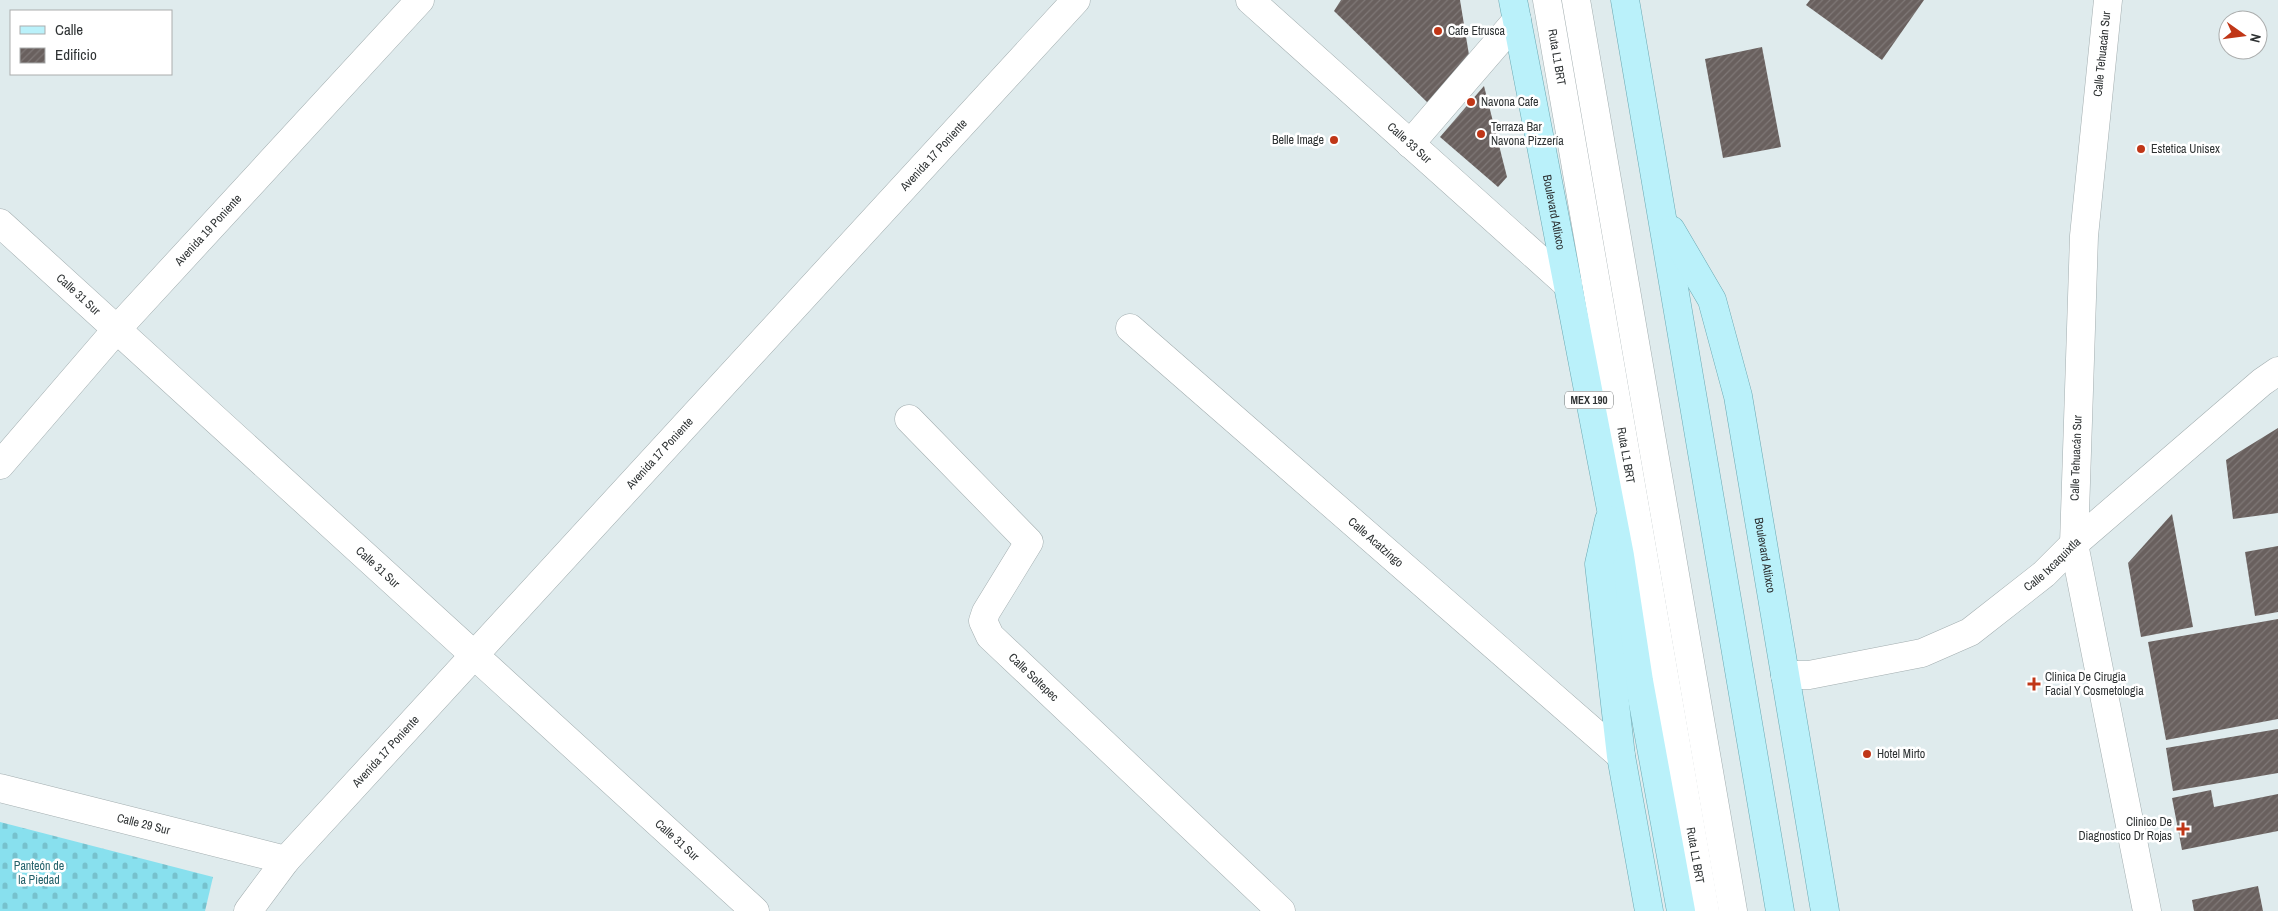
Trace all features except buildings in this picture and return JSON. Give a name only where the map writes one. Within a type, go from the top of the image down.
[{"type":"main road","name":"Boulevard Atlixco","points":[[1625,0],[1780,911]]},
{"type":"main road","name":"Boulevard Atlixco","points":[[1515,10],[1610,514],[1620,556],[1641,691],[1681,911]]},
{"type":"main road","name":"Boulevard Atlixco","points":[[1662,214],[1712,300],[1738,396],[1825,911]]},
{"type":"main road","name":"Boulevard Atlixco","points":[[1610,514],[1599,564],[1621,756],[1649,911]]},
{"type":"street","name":"Avenida 19 Poniente","points":[[0,465],[117,329],[420,0]]},
{"type":"street","name":"Avenida 17 Poniente","points":[[248,911],[286,860],[473,654],[1076,0]]},
{"type":"street","name":"Calle 33 Sur","points":[[1250,0],[1568,285]]},
{"type":"street","name":"Ruta L1 BRT","points":[[1547,0],[1705,911]]},
{"type":"street","points":[[1576,0],[1732,911]]},
{"type":"street","name":"Calle Tehuacán Sur","points":[[2108,0],[2084,236],[2074,544],[2147,911]]},
{"type":"street","points":[[1410,144],[1515,10]]},
{"type":"street","name":"Calle 31 Sur","points":[[0,223],[755,911]]},
{"type":"street","name":"Calle Acatzingo","points":[[1130,328],[1621,756]]},
{"type":"street","name":"Calle Ixcaquixtla","points":[[1786,675],[1809,675],[1922,653],[1970,632],[2044,574],[2074,544],[2262,382],[2278,371]]},
{"type":"street","name":"Calle Soltepec","points":[[909,419],[1029,542],[986,612],[983,621],[990,636],[1281,911]]},
{"type":"street","name":"Calle 29 Sur","points":[[0,788],[286,860]]},
{"type":"green space","name":"Panteón de la Piedad","points":[[0,822],[213,877],[205,911],[0,911]]},
{"type":"place","name":"Cafe Etrusca","points":[[1438,31]]},
{"type":"place","name":"Navona Cafe","points":[[1471,102]]},
{"type":"place","name":"Terraza Bar Navona Pizzería","points":[[1481,134]]},
{"type":"place","name":"Belle Image","points":[[1334,140]]},
{"type":"place","name":"Estetica Unisex","points":[[2141,149]]},
{"type":"place","name":"Clinica De Cirugia Facial Y Cosmetologia","points":[[2034,684]]},
{"type":"place","name":"Hotel Mirto","points":[[1867,754]]},
{"type":"place","name":"Clinico De Diagnostico Dr Rojas","points":[[2183,829]]}]
